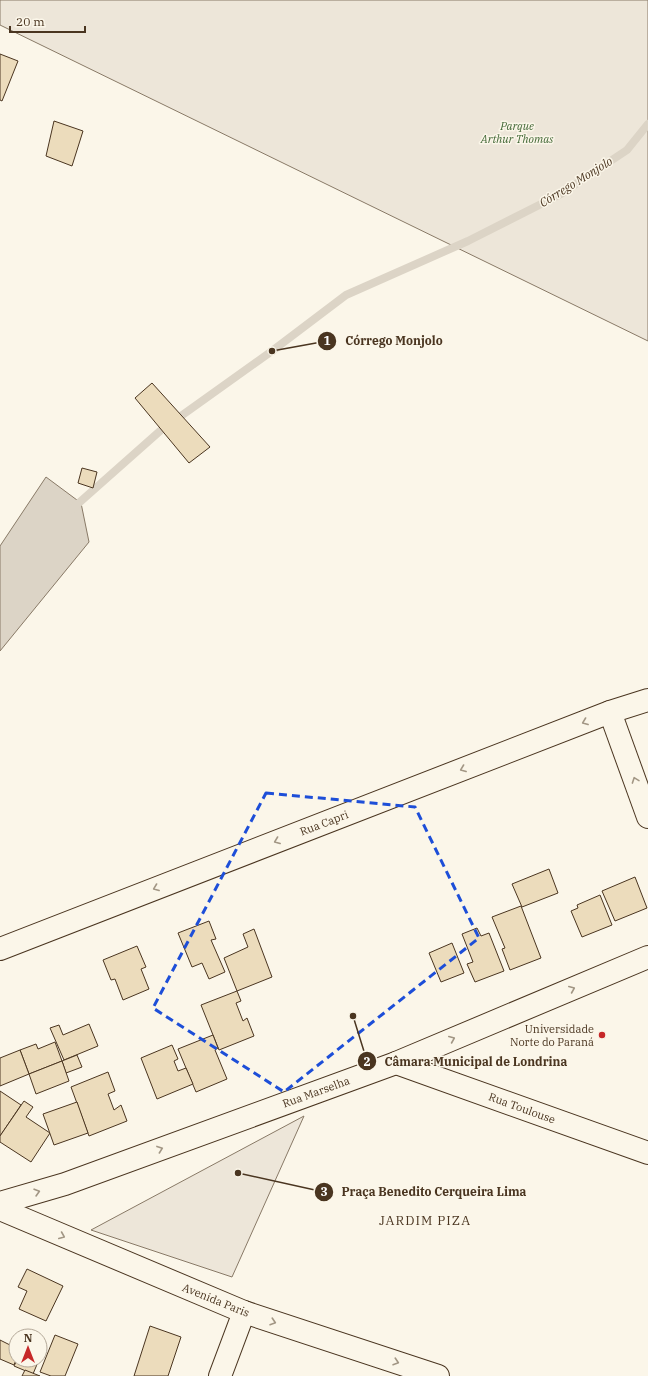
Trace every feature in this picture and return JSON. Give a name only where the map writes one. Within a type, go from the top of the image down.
[{"type":"street","name":"Rua Capri","points":[[0,949],[610,712],[648,700]]},
{"type":"street","points":[[610,712],[648,817]]},
{"type":"street","name":"Rua Marselha","points":[[0,1203],[65,1184],[396,1062],[648,957]]},
{"type":"street","name":"Rua Toulouse","points":[[396,1062],[648,1153]]},
{"type":"street","name":"Avenida Paris","points":[[0,1209],[244,1312],[438,1376]]},
{"type":"street","points":[[220,1376],[244,1312]]},
{"type":"highlighted area","points":[[266,793],[415,807],[479,938],[284,1092],[153,1008]]},
{"type":"green space","name":"Parque Arthur Thomas","points":[[0,0],[648,0],[648,341],[0,25]]},
{"type":"green space","points":[[304,1116],[232,1277],[91,1230]]},
{"type":"shaded area","points":[[46,477],[81,503],[89,542],[0,651],[0,546]]},
{"type":"building","points":[[0,54],[18,61],[2,101],[0,100]]},
{"type":"building","points":[[54,121],[83,131],[72,166],[46,156]]},
{"type":"building","points":[[152,383],[210,447],[189,463],[135,398]]},
{"type":"building","points":[[82,468],[97,472],[93,488],[78,483]]},
{"type":"building","points":[[549,869],[558,893],[522,907],[512,884]]},
{"type":"building","points":[[635,877],[647,908],[615,921],[602,891]]},
{"type":"building","points":[[600,895],[612,925],[582,937],[571,911],[578,908],[577,905]]},
{"type":"building","points":[[521,906],[541,958],[510,970],[502,949],[505,948],[492,917]]},
{"type":"building","points":[[209,921],[216,939],[211,940],[225,972],[209,979],[202,963],[192,967],[178,933]]},
{"type":"building","points":[[477,928],[481,936],[489,933],[504,971],[475,982],[467,964],[473,962],[462,934]]},
{"type":"building","points":[[254,929],[272,977],[237,991],[224,958],[248,947],[243,934]]},
{"type":"building","points":[[452,943],[464,973],[441,982],[429,953]]},
{"type":"building","points":[[137,946],[146,967],[141,969],[149,989],[123,1000],[115,979],[111,980],[103,960]]},
{"type":"building","points":[[237,991],[241,1001],[236,1003],[243,1021],[247,1018],[254,1036],[219,1050],[201,1005]]},
{"type":"building","points":[[89,1024],[98,1046],[64,1060],[50,1028],[59,1025],[63,1035]]},
{"type":"building","points":[[213,1035],[218,1048],[215,1050],[227,1079],[196,1092],[178,1049]]},
{"type":"building","points":[[55,1042],[62,1061],[29,1074],[20,1050],[36,1044],[38,1049]]},
{"type":"building","points":[[172,1045],[178,1059],[174,1061],[178,1071],[186,1068],[193,1084],[157,1099],[141,1058]]},
{"type":"building","points":[[20,1050],[29,1074],[0,1086],[0,1058]]},
{"type":"building","points":[[77,1055],[82,1067],[66,1073],[62,1061]]},
{"type":"building","points":[[62,1061],[69,1081],[36,1094],[29,1074]]},
{"type":"building","points":[[108,1072],[115,1091],[108,1094],[114,1110],[121,1105],[127,1121],[89,1136],[71,1087]]},
{"type":"building","points":[[0,1091],[21,1105],[0,1136]]},
{"type":"building","points":[[24,1101],[33,1107],[26,1117],[50,1133],[31,1162],[0,1142],[0,1136]]},
{"type":"building","points":[[77,1102],[88,1133],[54,1145],[43,1114]]},
{"type":"building","points":[[27,1269],[63,1286],[46,1321],[19,1309],[27,1291],[18,1287]]},
{"type":"building","points":[[150,1326],[181,1337],[168,1376],[134,1376]]},
{"type":"building","points":[[55,1335],[78,1344],[65,1376],[51,1376],[40,1372],[42,1368],[48,1368],[48,1352]]},
{"type":"building","points":[[0,1340],[8,1344],[8,1362],[0,1359]]},
{"type":"building","points":[[19,1368],[36,1368],[33,1374]]},
{"type":"building","points":[[25,1370],[40,1376],[22,1376]]},
{"type":"waterway","name":"Córrego Monjolo","points":[[72,509],[160,431],[272,351],[346,295],[468,241],[561,194],[627,150],[648,124]]},
{"type":"place","name":"Córrego Monjolo","points":[[272,351]]},
{"type":"place","name":"Câmara Municipal de Londrina","points":[[353,1016]]},
{"type":"place","name":"Universidade Norte do Paraná","points":[[602,1035]]},
{"type":"place","name":"Praça Benedito Cerqueira Lima","points":[[238,1173]]},
{"type":"district","name":"JARDIM PIZA","points":[[425,1220]]}]
